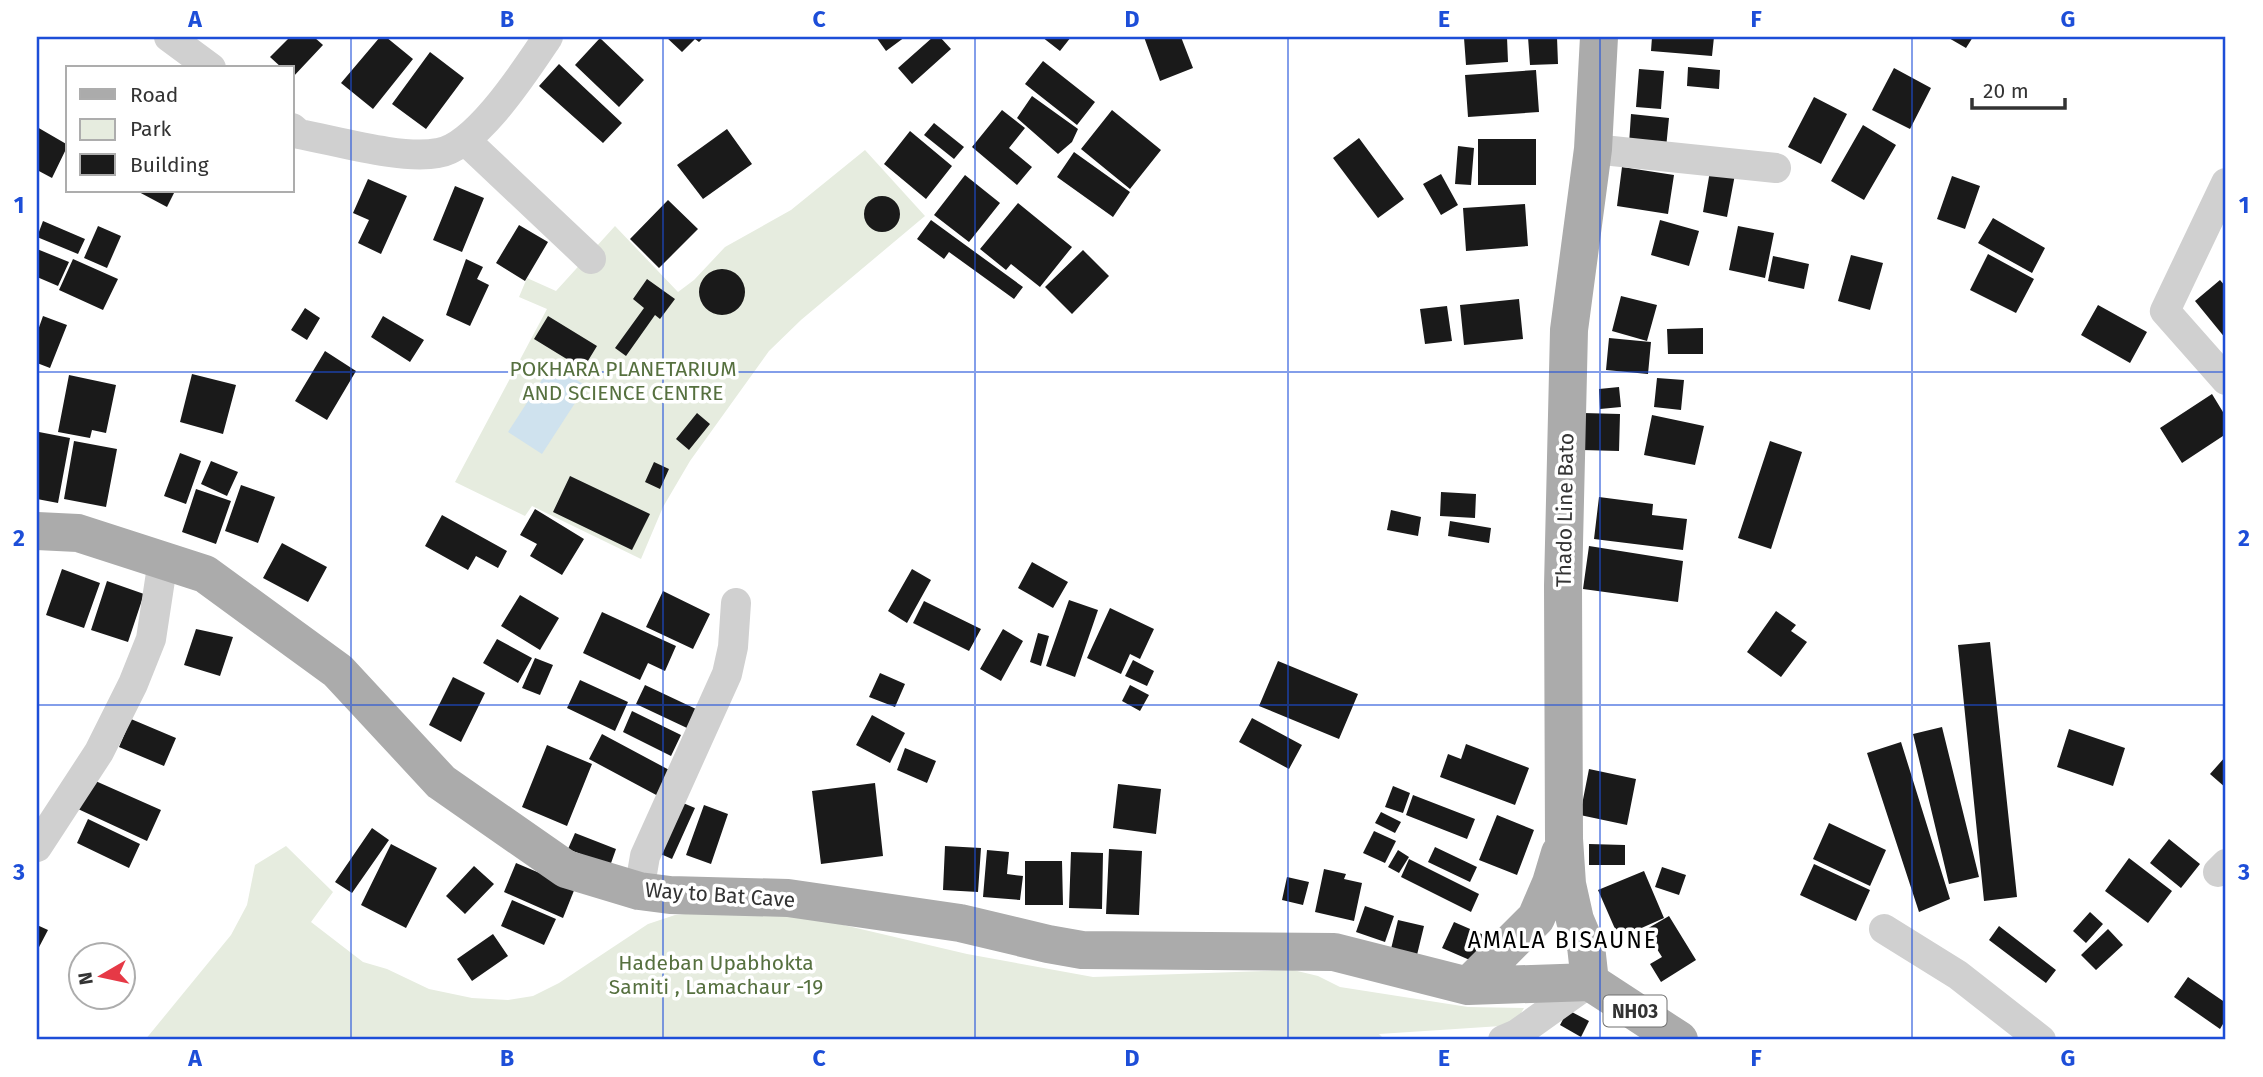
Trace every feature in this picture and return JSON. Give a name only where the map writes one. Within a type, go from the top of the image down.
[{"type":"main road","name":"Thado Line Bato","points":[[1590,982],[1586,946],[1575,920],[1567,884],[1564,839],[1563,586],[1569,330],[1593,149],[1599,37]]},
{"type":"main road","name":"Way to Bat Cave","points":[[37,531],[78,533],[205,574],[338,671],[441,782],[566,869],[639,891],[670,895],[788,898],[960,923],[1082,950],[1334,952],[1468,986],[1590,982]]},
{"type":"main road","points":[[1468,986],[1536,918],[1551,883],[1564,839]]},
{"type":"main road","name":"NH03","points":[[1590,982],[1679,1040]]},
{"type":"street","points":[[169,37],[208,66]]},
{"type":"street","points":[[294,130],[299,134],[409,155],[441,153],[465,140],[490,116],[548,37]]},
{"type":"street","points":[[465,140],[591,259]]},
{"type":"street","points":[[1593,149],[1776,167]]},
{"type":"street","points":[[2226,183],[2165,311],[2226,380]]},
{"type":"street","points":[[37,847],[99,752],[133,684],[151,639],[163,560]]},
{"type":"street","points":[[639,891],[645,856],[727,674],[733,647],[736,603]]},
{"type":"street","points":[[1884,929],[1958,975],[2041,1040]]},
{"type":"street","points":[[1503,1040],[1517,1034],[1590,982]]},
{"type":"green space","name":"POKHARA PLANETARIUM AND SCIENCE CENTRE","points":[[865,150],[925,216],[801,320],[769,351],[690,461],[663,507],[641,559],[532,506],[525,516],[455,482],[547,309],[519,297],[527,278],[556,291],[615,226],[678,292],[694,280],[725,247],[791,210]]},
{"type":"green space","name":"Hadeban Upabhokta Samiti , Lamachaur -19","points":[[286,846],[333,892],[311,922],[363,962],[387,969],[429,989],[472,998],[508,1000],[533,996],[559,983],[648,924],[675,915],[723,910],[818,919],[967,954],[1093,977],[1293,970],[1318,976],[1340,987],[1468,1007],[1524,1008],[1517,1020],[1501,1026],[1379,1034],[1385,1040],[145,1040],[231,935],[247,905],[255,865]]},
{"type":"water","points":[[552,364],[586,386],[542,454],[508,432]]},
{"type":"building","points":[[290,37],[314,37],[323,45],[294,76],[294,66],[280,66],[270,57]]},
{"type":"building","points":[[380,37],[386,37],[413,59],[373,109],[341,83]]},
{"type":"building","points":[[666,37],[704,37],[699,42],[695,39],[682,52]]},
{"type":"building","points":[[876,37],[905,37],[886,51]]},
{"type":"building","points":[[933,37],[940,37],[951,49],[912,84],[898,68]]},
{"type":"building","points":[[1042,37],[1071,37],[1060,51]]},
{"type":"building","points":[[1144,37],[1181,37],[1193,68],[1160,81]]},
{"type":"building","points":[[1507,37],[1508,62],[1466,65],[1464,38]]},
{"type":"building","points":[[1528,37],[1557,37],[1558,64],[1530,65]]},
{"type":"building","points":[[1652,37],[1714,37],[1712,56],[1651,51]]},
{"type":"building","points":[[1947,37],[1973,37],[1966,48]]},
{"type":"building","points":[[600,38],[644,80],[619,107],[575,65]]},
{"type":"building","points":[[430,52],[464,78],[426,129],[392,104]]},
{"type":"building","points":[[1043,61],[1095,102],[1077,125],[1025,84]]},
{"type":"building","points":[[559,64],[622,123],[603,143],[539,86]]},
{"type":"building","points":[[1688,67],[1720,70],[1719,89],[1687,86]]},
{"type":"building","points":[[1894,68],[1931,88],[1910,129],[1872,110]]},
{"type":"building","points":[[1639,69],[1664,71],[1661,109],[1636,107]]},
{"type":"building","points":[[1536,70],[1539,112],[1468,117],[1465,75]]},
{"type":"building","points":[[1032,96],[1078,129],[1072,142],[1058,154],[1017,118]]},
{"type":"building","points":[[1814,97],[1847,114],[1821,164],[1788,147]]},
{"type":"building","points":[[1002,110],[1025,128],[1009,148],[1032,167],[1017,185],[972,147]]},
{"type":"building","points":[[1112,110],[1161,150],[1130,189],[1081,149]]},
{"type":"building","points":[[1631,114],[1669,118],[1666,148],[1629,144]]},
{"type":"building","points":[[934,123],[964,147],[954,159],[924,135]]},
{"type":"building","points":[[1863,125],[1896,145],[1864,200],[1831,181]]},
{"type":"building","points":[[37,127],[66,144],[66,149],[52,178],[37,170]]},
{"type":"building","points":[[727,129],[752,164],[703,199],[677,165]]},
{"type":"building","points":[[910,131],[952,166],[926,199],[884,164]]},
{"type":"building","points":[[1359,138],[1404,199],[1378,218],[1333,158]]},
{"type":"building","points":[[1478,139],[1536,139],[1536,185],[1478,185]]},
{"type":"building","points":[[1458,146],[1474,148],[1471,185],[1455,184]]},
{"type":"building","points":[[1074,152],[1130,192],[1113,217],[1057,177]]},
{"type":"building","points":[[1711,165],[1736,169],[1727,217],[1703,212]]},
{"type":"building","points":[[1622,167],[1674,175],[1668,214],[1617,206]]},
{"type":"building","points":[[1441,174],[1458,205],[1441,215],[1423,184]]},
{"type":"building","points":[[965,175],[1000,203],[969,242],[934,215]]},
{"type":"building","points":[[1952,176],[1980,186],[1965,229],[1937,219]]},
{"type":"building","points":[[368,179],[407,196],[381,254],[358,243],[369,220],[353,213]]},
{"type":"building","points":[[455,186],[484,198],[462,252],[433,240]]},
{"type":"building","points":[[139,192],[174,192],[167,207]]},
{"type":"building","points":[[882,196],[895,201],[900,214],[895,227],[882,232],[869,227],[864,214],[869,201]]},
{"type":"building","points":[[668,200],[698,229],[659,268],[630,239]]},
{"type":"building","points":[[1018,203],[1072,247],[1040,287],[1011,264],[1006,270],[980,249]]},
{"type":"building","points":[[1525,204],[1528,246],[1466,251],[1463,208]]},
{"type":"building","points":[[1993,218],[2045,248],[2032,273],[1978,243]]},
{"type":"building","points":[[931,220],[1023,287],[1014,299],[949,252],[944,259],[917,239]]},
{"type":"building","points":[[1660,220],[1699,231],[1689,266],[1651,255]]},
{"type":"building","points":[[43,221],[85,239],[78,254],[37,237]]},
{"type":"building","points":[[519,225],[548,242],[525,281],[496,263]]},
{"type":"building","points":[[98,226],[121,236],[107,268],[84,258]]},
{"type":"building","points":[[1738,226],[1774,233],[1765,278],[1729,270]]},
{"type":"building","points":[[37,249],[69,262],[58,286],[37,277]]},
{"type":"building","points":[[1083,250],[1109,276],[1072,314],[1045,287]]},
{"type":"building","points":[[1988,254],[2034,279],[2016,313],[1970,290]]},
{"type":"building","points":[[1851,255],[1883,263],[1870,310],[1838,301]]},
{"type":"building","points":[[1773,256],[1809,264],[1804,289],[1768,281]]},
{"type":"building","points":[[73,259],[118,279],[103,310],[59,290]]},
{"type":"building","points":[[466,259],[483,267],[477,279],[489,285],[470,326],[446,315]]},
{"type":"building","points":[[722,269],[738,276],[745,292],[738,308],[722,315],[706,308],[699,292],[706,276]]},
{"type":"building","points":[[647,279],[675,299],[660,319],[655,315],[626,356],[615,348],[644,308],[633,299]]},
{"type":"building","points":[[2220,280],[2226,287],[2226,339],[2195,301]]},
{"type":"building","points":[[1621,296],[1657,305],[1647,341],[1612,331]]},
{"type":"building","points":[[1519,299],[1523,339],[1464,345],[1460,305]]},
{"type":"building","points":[[2098,305],[2147,332],[2130,363],[2081,335]]},
{"type":"building","points":[[1447,306],[1452,341],[1425,344],[1420,309]]},
{"type":"building","points":[[305,308],[320,318],[307,340],[291,330]]},
{"type":"building","points":[[43,316],[67,325],[50,368],[37,363],[37,333]]},
{"type":"building","points":[[383,316],[424,340],[410,362],[371,337]]},
{"type":"building","points":[[548,316],[597,346],[583,369],[534,339]]},
{"type":"building","points":[[1703,328],[1703,354],[1668,354],[1667,329]]},
{"type":"building","points":[[1609,338],[1651,342],[1648,374],[1606,370]]},
{"type":"building","points":[[325,351],[356,371],[327,420],[295,401]]},
{"type":"building","points":[[192,374],[236,385],[223,434],[180,422]]},
{"type":"building","points":[[69,375],[116,385],[106,433],[92,430],[90,438],[58,432]]},
{"type":"building","points":[[1657,378],[1684,380],[1681,410],[1654,407]]},
{"type":"building","points":[[1619,387],[1621,407],[1600,409],[1599,389]]},
{"type":"building","points":[[2212,394],[2226,417],[2226,434],[2182,463],[2160,428]]},
{"type":"building","points":[[697,413],[710,424],[689,450],[676,439]]},
{"type":"building","points":[[1583,413],[1620,414],[1619,451],[1582,450]]},
{"type":"building","points":[[1652,415],[1704,426],[1695,465],[1644,455]]},
{"type":"building","points":[[39,432],[70,438],[58,503],[37,499]]},
{"type":"building","points":[[74,441],[117,449],[106,507],[64,499]]},
{"type":"building","points":[[1770,441],[1802,452],[1771,549],[1738,538]]},
{"type":"building","points":[[180,453],[201,461],[186,504],[164,496]]},
{"type":"building","points":[[211,461],[238,472],[227,496],[201,484]]},
{"type":"building","points":[[654,462],[669,469],[660,489],[645,482]]},
{"type":"building","points":[[570,476],[650,514],[632,550],[553,512]]},
{"type":"building","points":[[241,485],[275,497],[258,543],[225,531]]},
{"type":"building","points":[[196,489],[231,501],[216,544],[182,532]]},
{"type":"building","points":[[1441,492],[1476,494],[1475,518],[1440,516]]},
{"type":"building","points":[[1599,497],[1653,504],[1652,515],[1687,519],[1683,550],[1594,539]]},
{"type":"building","points":[[535,509],[584,539],[562,575],[530,556],[537,544],[520,535]]},
{"type":"building","points":[[1391,510],[1421,517],[1418,536],[1387,530]]},
{"type":"building","points":[[442,515],[507,551],[498,568],[476,556],[468,570],[425,546]]},
{"type":"building","points":[[1450,521],[1491,528],[1489,543],[1448,536]]},
{"type":"building","points":[[282,543],[327,567],[308,602],[263,578]]},
{"type":"building","points":[[1589,546],[1683,561],[1678,602],[1583,589]]},
{"type":"building","points":[[1032,562],[1068,582],[1053,608],[1018,588]]},
{"type":"building","points":[[62,569],[100,583],[84,628],[46,615]]},
{"type":"building","points":[[912,569],[931,580],[907,623],[888,611]]},
{"type":"building","points":[[107,581],[144,594],[128,642],[91,630]]},
{"type":"building","points":[[663,591],[710,614],[693,649],[646,627]]},
{"type":"building","points":[[520,595],[559,618],[540,650],[501,626]]},
{"type":"building","points":[[1069,600],[1098,610],[1075,677],[1046,666]]},
{"type":"building","points":[[924,601],[981,629],[969,651],[913,623]]},
{"type":"building","points":[[1110,608],[1154,629],[1140,659],[1130,654],[1121,674],[1087,658]]},
{"type":"building","points":[[1776,611],[1796,625],[1791,631],[1807,642],[1781,677],[1747,652]]},
{"type":"building","points":[[602,612],[676,646],[665,671],[648,663],[640,680],[583,653]]},
{"type":"building","points":[[196,629],[233,637],[220,676],[184,665]]},
{"type":"building","points":[[1003,629],[1023,641],[1001,681],[980,669]]},
{"type":"building","points":[[1038,633],[1049,636],[1041,666],[1030,662]]},
{"type":"building","points":[[497,639],[532,658],[518,683],[483,663]]},
{"type":"building","points":[[1990,642],[2017,897],[1984,901],[1958,645]]},
{"type":"building","points":[[535,658],[553,665],[540,695],[522,688]]},
{"type":"building","points":[[1133,660],[1154,671],[1147,686],[1125,676]]},
{"type":"building","points":[[1278,661],[1358,694],[1339,739],[1259,706]]},
{"type":"building","points":[[880,673],[905,684],[895,707],[869,697]]},
{"type":"building","points":[[453,677],[485,693],[461,742],[429,725]]},
{"type":"building","points":[[580,680],[628,702],[615,731],[567,708]]},
{"type":"building","points":[[645,685],[696,709],[687,728],[636,704]]},
{"type":"building","points":[[1130,685],[1149,695],[1140,711],[1122,701]]},
{"type":"building","points":[[632,711],[681,735],[671,756],[623,732]]},
{"type":"building","points":[[872,715],[905,733],[890,763],[856,745]]},
{"type":"building","points":[[1252,718],[1302,745],[1289,769],[1239,742]]},
{"type":"building","points":[[131,719],[176,738],[164,766],[119,747]]},
{"type":"building","points":[[1942,727],[1979,877],[1949,884],[1913,734]]},
{"type":"building","points":[[2069,729],[2125,748],[2113,786],[2057,767]]},
{"type":"building","points":[[602,734],[673,772],[660,797],[589,759]]},
{"type":"building","points":[[1901,742],[1950,899],[1919,912],[1867,753]]},
{"type":"building","points":[[1466,744],[1529,768],[1515,805],[1440,777],[1448,754],[1461,759]]},
{"type":"building","points":[[547,745],[592,764],[567,826],[522,807]]},
{"type":"building","points":[[905,748],[936,761],[927,783],[897,770]]},
{"type":"building","points":[[2226,756],[2226,788],[2210,774]]},
{"type":"building","points":[[1589,769],[1636,779],[1627,825],[1580,815]]},
{"type":"building","points":[[91,779],[161,810],[147,841],[78,809]]},
{"type":"building","points":[[875,783],[883,856],[821,864],[812,791]]},
{"type":"building","points":[[1118,784],[1161,789],[1156,834],[1113,828]]},
{"type":"building","points":[[1393,786],[1410,793],[1403,813],[1385,807]]},
{"type":"building","points":[[1413,795],[1475,819],[1467,839],[1406,815]]},
{"type":"building","points":[[676,800],[695,808],[672,859],[654,851]]},
{"type":"building","points":[[704,805],[728,814],[711,864],[686,855]]},
{"type":"building","points":[[1381,812],[1401,822],[1395,833],[1375,823]]},
{"type":"building","points":[[1497,815],[1534,830],[1517,875],[1479,860]]},
{"type":"building","points":[[88,819],[140,844],[129,868],[77,843]]},
{"type":"building","points":[[1829,823],[1886,850],[1870,886],[1813,859]]},
{"type":"building","points":[[372,828],[389,840],[352,893],[335,882]]},
{"type":"building","points":[[1374,831],[1396,841],[1385,863],[1363,853]]},
{"type":"building","points":[[575,833],[616,849],[610,866],[568,849]]},
{"type":"building","points":[[2169,839],[2200,864],[2181,888],[2150,863]]},
{"type":"building","points":[[391,844],[437,868],[406,928],[361,905]]},
{"type":"building","points":[[1589,844],[1625,845],[1625,865],[1589,865]]},
{"type":"building","points":[[945,846],[981,848],[978,892],[943,890]]},
{"type":"building","points":[[1435,847],[1477,867],[1470,882],[1428,862]]},
{"type":"building","points":[[1109,849],[1142,851],[1139,915],[1106,914]]},
{"type":"building","points":[[987,850],[1009,852],[1007,874],[1023,876],[1020,900],[983,897]]},
{"type":"building","points":[[1398,850],[1409,857],[1399,873],[1388,867]]},
{"type":"building","points":[[1071,852],[1103,853],[1102,909],[1069,908]]},
{"type":"building","points":[[2129,858],[2172,891],[2148,923],[2105,891]]},
{"type":"building","points":[[1409,859],[1479,894],[1471,912],[1401,877]]},
{"type":"building","points":[[1025,861],[1062,861],[1063,905],[1025,905]]},
{"type":"building","points":[[516,863],[575,888],[563,918],[504,892]]},
{"type":"building","points":[[1814,864],[1870,890],[1856,921],[1800,895]]},
{"type":"building","points":[[474,866],[494,884],[465,914],[446,896]]},
{"type":"building","points":[[1662,867],[1686,875],[1679,895],[1655,887]]},
{"type":"building","points":[[1324,869],[1346,874],[1344,879],[1362,883],[1354,921],[1315,912]]},
{"type":"building","points":[[1644,871],[1664,918],[1619,938],[1598,890]]},
{"type":"building","points":[[1287,877],[1309,882],[1303,905],[1282,900]]},
{"type":"building","points":[[512,900],[556,919],[544,945],[501,926]]},
{"type":"building","points":[[1365,906],[1394,916],[1385,942],[1356,932]]},
{"type":"building","points":[[2090,912],[2103,924],[2086,943],[2073,931]]},
{"type":"building","points":[[1669,916],[1696,960],[1661,982],[1650,964],[1662,957],[1645,930]]},
{"type":"building","points":[[1398,920],[1424,926],[1417,955],[1391,949]]},
{"type":"building","points":[[1454,922],[1484,935],[1472,961],[1442,948]]},
{"type":"building","points":[[37,925],[48,930],[37,951]]},
{"type":"building","points":[[1999,926],[2056,970],[2046,983],[1989,940]]},
{"type":"building","points":[[2108,929],[2123,945],[2096,970],[2081,955]]},
{"type":"building","points":[[493,934],[508,956],[472,981],[457,959]]},
{"type":"building","points":[[2188,977],[2226,1003],[2226,1019],[2220,1029],[2174,997]]},
{"type":"building","points":[[1568,1010],[1589,1021],[1581,1037],[1560,1025]]},
{"type":"district","name":"AMALA BISAUNE","points":[[1563,940]]}]
